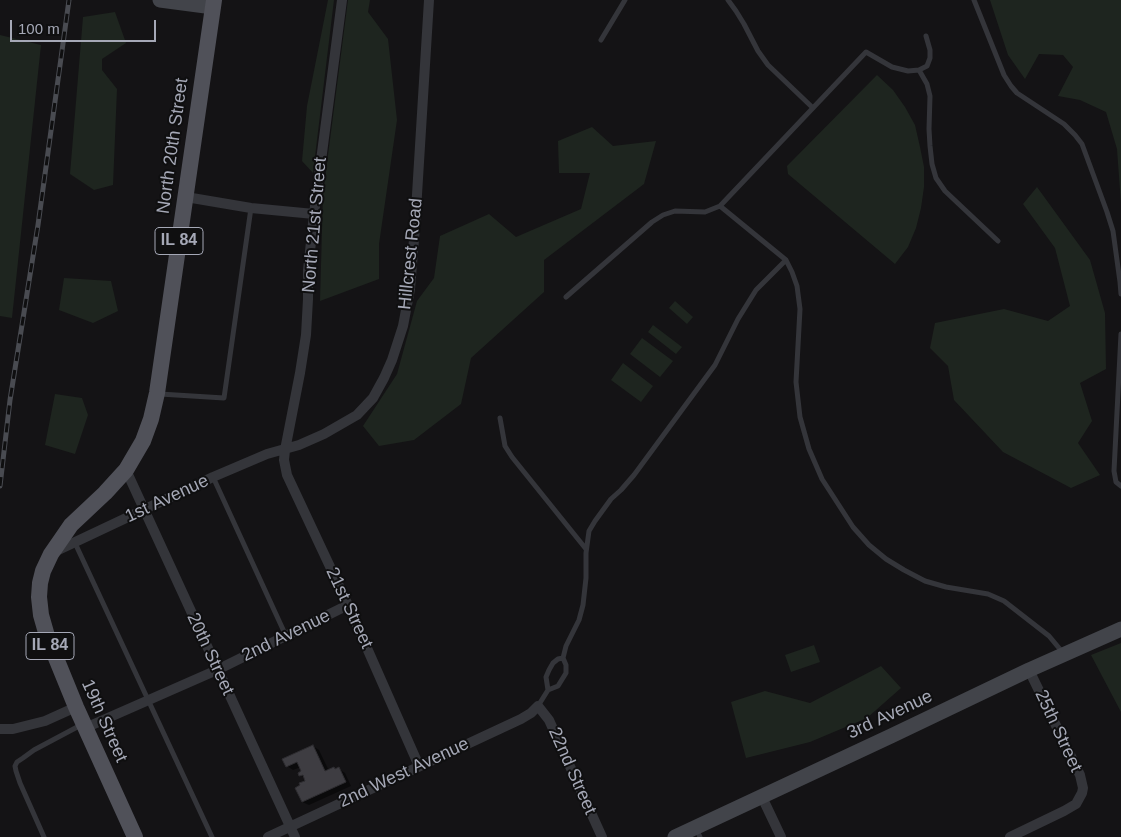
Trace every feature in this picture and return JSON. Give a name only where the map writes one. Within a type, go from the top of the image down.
[{"type":"main road","name":"North 20th Street","points":[[126,470],[143,442],[157,393],[214,3]]},
{"type":"main road","name":"19th Street","points":[[126,470],[105,494],[71,526],[51,554],[43,571],[39,597],[46,636],[84,726],[135,837]]},
{"type":"street","points":[[160,0],[214,3]]},
{"type":"street","name":"North 21st Street","points":[[284,450],[306,335],[308,270],[314,214],[342,0]]},
{"type":"street","name":"Hillcrest Road","points":[[284,450],[324,434],[357,414],[372,398],[384,378],[403,326],[410,289],[415,227],[429,0]]},
{"type":"street","points":[[186,197],[251,208],[314,214]]},
{"type":"street","name":"1st Avenue","points":[[51,554],[213,477],[267,454],[284,450]]},
{"type":"street","name":"21st Street","points":[[284,450],[287,475],[348,605],[419,766]]},
{"type":"street","name":"20th Street","points":[[126,470],[295,837]]},
{"type":"street","name":"2nd Avenue","points":[[84,726],[218,670],[348,605]]},
{"type":"street","name":"3rd Avenue","points":[[675,837],[698,832],[762,796],[1029,670],[1121,629]]},
{"type":"street","name":"25th Street","points":[[1010,837],[1064,812],[1076,804],[1082,793],[1080,775],[1029,670]]},
{"type":"street","name":"2nd West Avenue","points":[[268,837],[521,719],[538,706]]},
{"type":"street","name":"22nd Street","points":[[538,706],[549,720],[602,837]]},
{"type":"street","points":[[0,729],[13,729],[45,721],[76,707]]},
{"type":"street","points":[[762,796],[781,837]]},
{"type":"lane","points":[[601,40],[625,0]]},
{"type":"lane","points":[[728,0],[768,65],[813,108]]},
{"type":"lane","points":[[974,0],[1004,75],[1011,86],[1017,93],[1064,124],[1082,144],[1107,212],[1112,232],[1121,294]]},
{"type":"lane","points":[[566,297],[652,222],[663,215],[675,211],[706,212],[720,206],[866,52],[892,67],[908,71],[918,70],[927,66],[930,50],[926,36]]},
{"type":"lane","points":[[918,70],[927,84],[930,96],[930,146],[936,178],[945,192],[998,241]]},
{"type":"lane","points":[[720,206],[786,260],[792,272],[797,286],[800,309],[796,382],[800,418],[808,449],[822,479],[854,527],[869,545],[886,559],[925,581],[946,587],[988,594],[1004,600],[1049,636],[1064,654]]},
{"type":"lane","points":[[157,393],[224,398],[251,208]]},
{"type":"lane","points":[[538,706],[548,690],[558,686],[566,672],[563,658],[566,646],[579,620],[583,605],[586,578],[586,549],[589,531],[611,499],[634,475],[715,365],[738,319],[756,290],[786,260]]},
{"type":"lane","points":[[1121,334],[1114,471],[1116,482],[1121,486]]},
{"type":"lane","points":[[500,418],[505,446],[512,457],[586,549]]},
{"type":"lane","points":[[213,477],[286,636]]},
{"type":"lane","points":[[75,543],[212,837]]},
{"type":"lane","points":[[548,690],[546,678],[548,670],[558,659],[563,658]]},
{"type":"lane","points":[[44,837],[20,783],[15,766],[17,762],[34,750],[84,726]]},
{"type":"shaded area","points":[[328,0],[334,0],[313,173],[302,161],[307,106]]},
{"type":"shaded area","points":[[348,0],[370,0],[368,12],[388,39],[397,120],[379,244],[379,279],[320,301],[323,194]]},
{"type":"shaded area","points":[[990,0],[1121,0],[1121,204],[1117,149],[1106,112],[1080,100],[1058,96],[1073,67],[1063,55],[1039,54],[1025,79],[1008,55]]},
{"type":"shaded area","points":[[115,12],[126,43],[102,59],[102,70],[117,89],[113,185],[94,190],[70,174],[83,17]]},
{"type":"shaded area","points":[[0,35],[41,45],[12,318],[0,316]]},
{"type":"shaded area","points":[[877,75],[893,90],[915,125],[924,167],[924,187],[916,228],[908,247],[895,264],[788,174],[787,166]]},
{"type":"shaded area","points":[[592,127],[613,146],[656,141],[644,184],[544,260],[544,292],[471,358],[461,404],[414,440],[379,446],[363,426],[397,374],[417,301],[434,278],[440,236],[489,214],[516,237],[581,209],[590,173],[559,173],[558,141]]},
{"type":"shaded area","points":[[1037,187],[1090,260],[1105,313],[1106,369],[1080,383],[1092,421],[1078,443],[1100,475],[1071,488],[1003,452],[954,400],[948,366],[930,348],[935,323],[1004,309],[1048,321],[1070,306],[1055,248],[1023,204]]},
{"type":"shaded area","points":[[64,278],[111,281],[118,311],[93,323],[59,310]]},
{"type":"shaded area","points":[[675,301],[693,317],[687,324],[669,308]]},
{"type":"shaded area","points":[[653,325],[682,347],[676,354],[648,332]]},
{"type":"shaded area","points":[[642,338],[673,361],[660,377],[630,354]]},
{"type":"shaded area","points":[[623,363],[653,386],[641,402],[611,380]]},
{"type":"shaded area","points":[[55,394],[82,398],[88,415],[75,454],[45,445]]},
{"type":"shaded area","points":[[1121,643],[1121,712],[1091,655]]},
{"type":"shaded area","points":[[814,645],[820,662],[791,672],[785,655]]},
{"type":"shaded area","points":[[881,666],[901,688],[867,718],[810,742],[746,758],[731,702],[765,691],[810,703]]},
{"type":"building","points":[[313,745],[325,771],[339,767],[346,782],[302,802],[295,788],[300,785],[299,783],[305,781],[303,775],[299,776],[298,773],[301,771],[297,762],[286,767],[282,759]]},
{"type":"railway","points":[[0,486],[10,400],[38,225],[69,0]]}]
